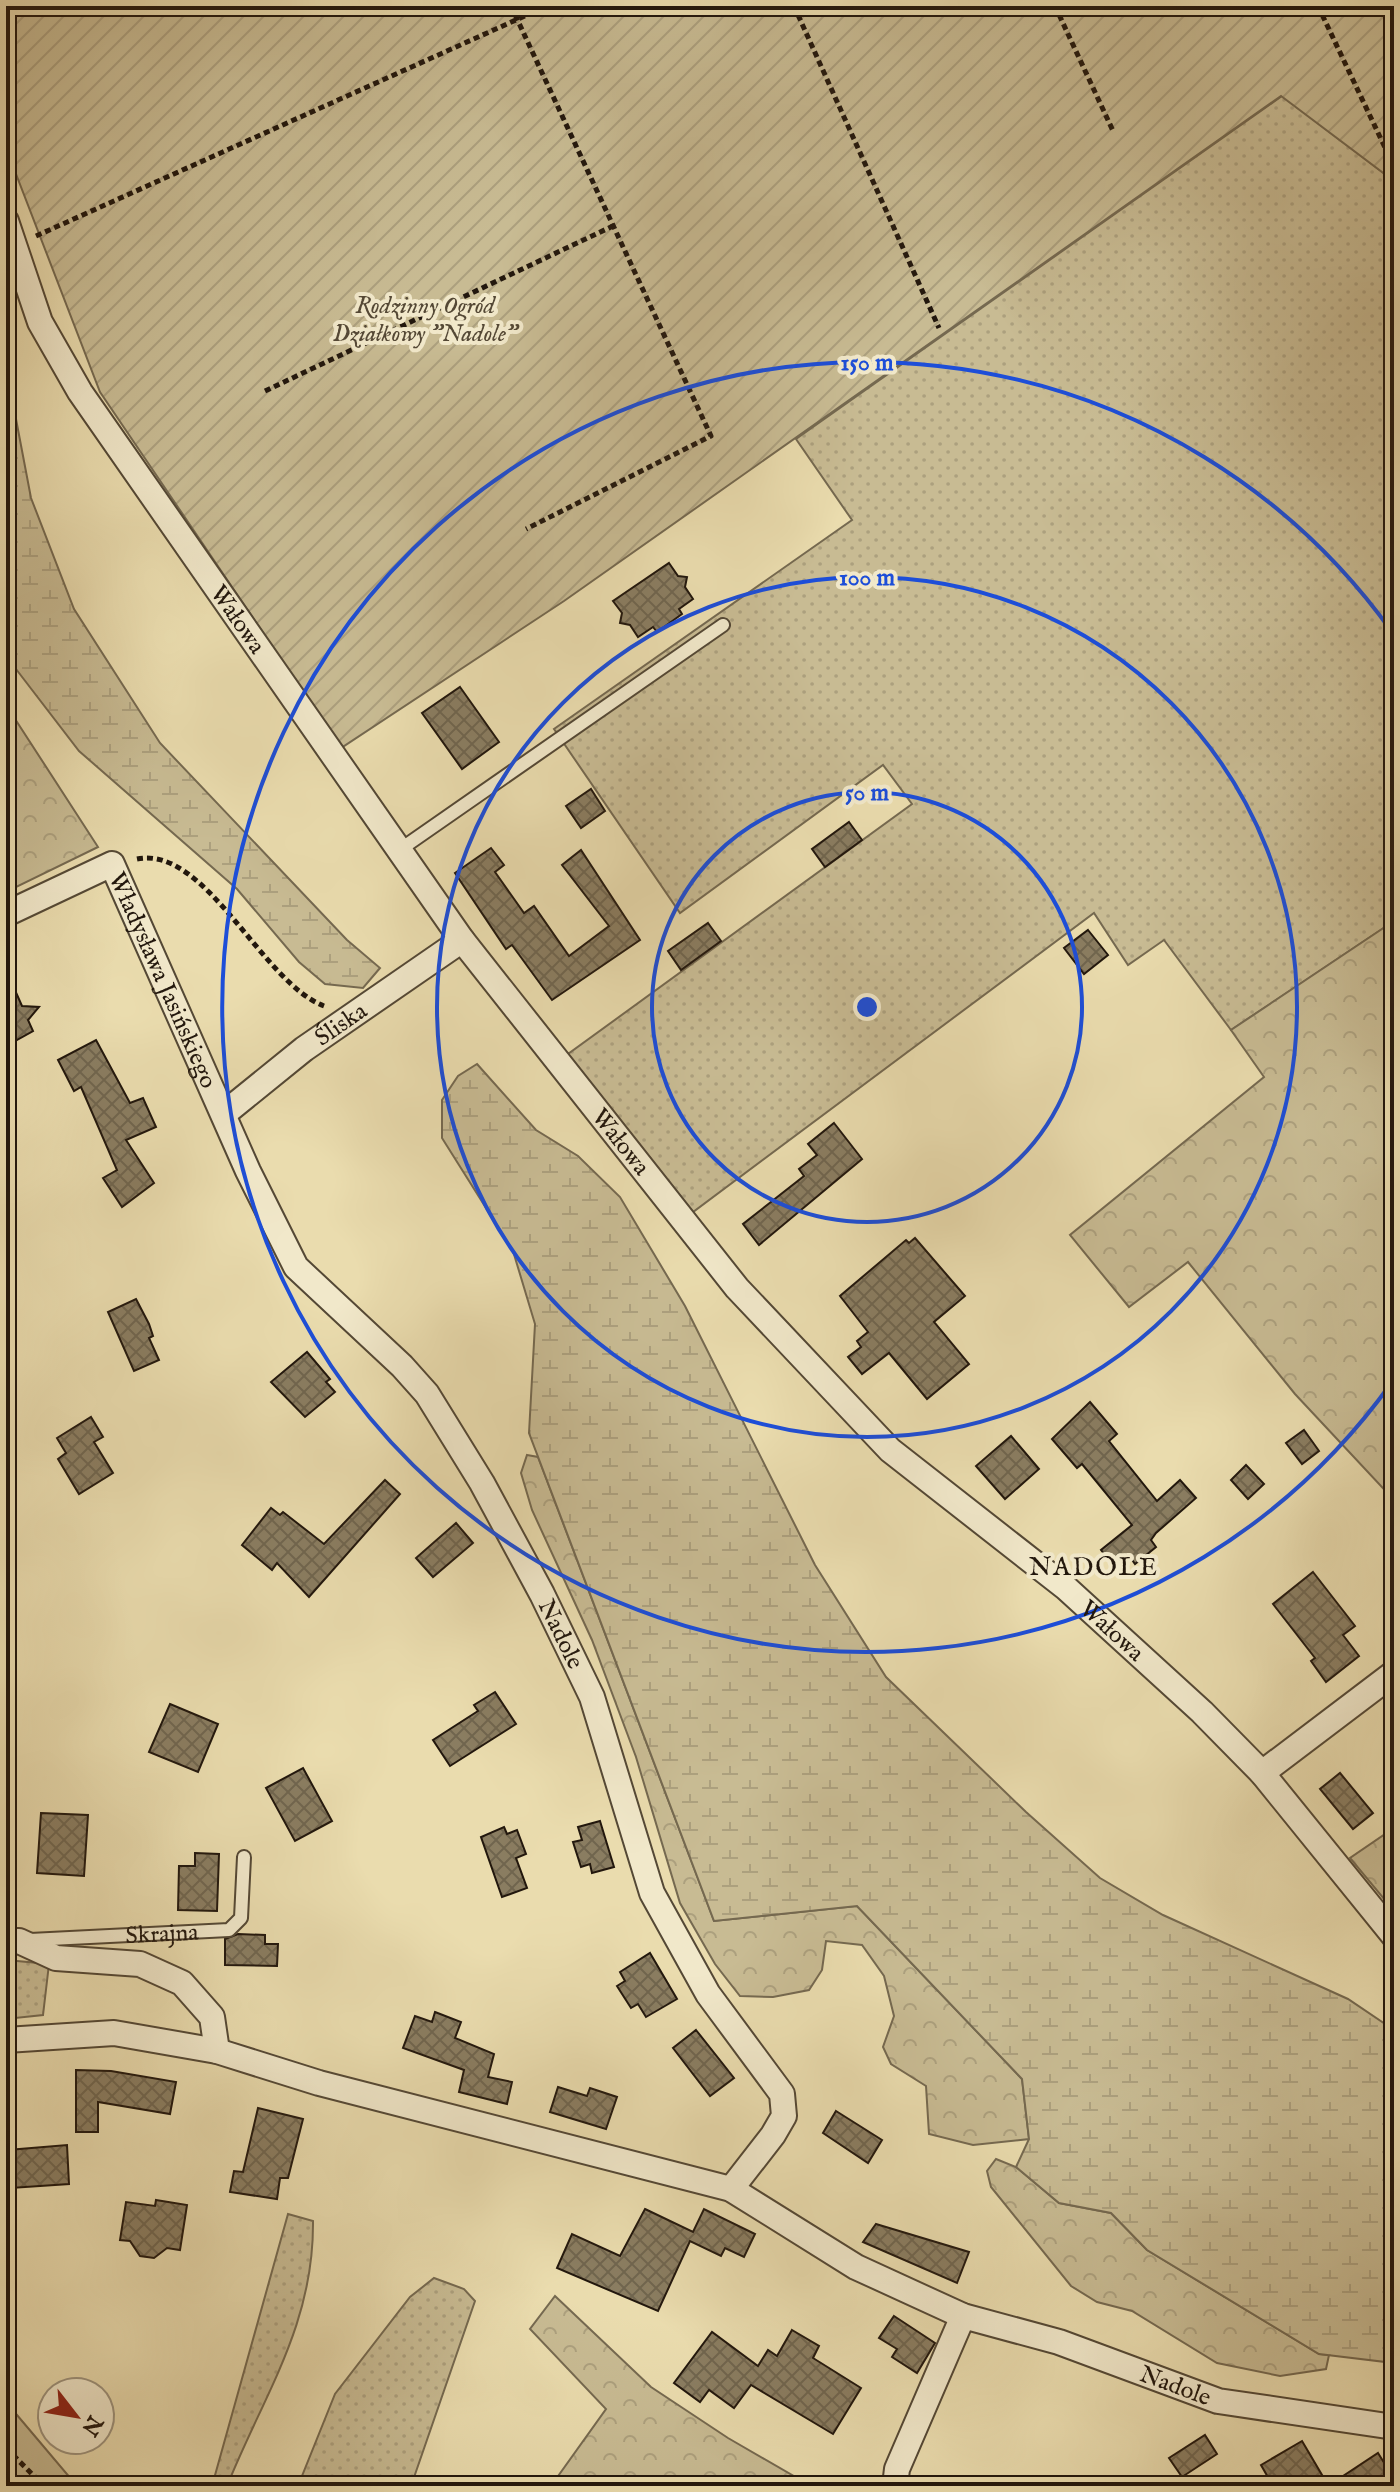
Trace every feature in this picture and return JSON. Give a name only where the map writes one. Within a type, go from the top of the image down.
[{"type":"street","name":"Wałowa","points":[[6,221],[40,322],[80,392],[462,940],[737,1288],[890,1450],[1065,1587],[1132,1646],[1262,1773],[1394,1936]]},
{"type":"street","name":"Władysława Jasińskiego","points":[[6,914],[112,864],[225,1113]]},
{"type":"street","name":"Śliska","points":[[225,1113],[304,1049],[462,940]]},
{"type":"street","name":"Nadole","points":[[225,1113],[248,1171],[296,1267],[402,1366],[427,1394],[482,1483],[542,1594],[592,1697],[652,1893],[708,1994],[782,2094],[784,2116],[731,2189]]},
{"type":"street","points":[[1262,1773],[1394,1673]]},
{"type":"street","name":"Skrajna","points":[[12,1941],[56,1958],[140,1964],[182,1983],[212,2017],[217,2051]]},
{"type":"street","name":"Nadole","points":[[6,2040],[114,2033],[217,2051],[319,2083],[731,2189],[856,2267],[963,2316],[1059,2342],[1218,2401],[1394,2427]]},
{"type":"street","points":[[895,2486],[897,2469],[963,2316]]},
{"type":"lane","points":[[398,851],[723,625]]},
{"type":"lane","name":"Skrajna","points":[[12,1941],[229,1930],[241,1918],[244,1857]]},
{"type":"path","points":[[511,6],[711,436],[526,529]]},
{"type":"path","points":[[13,246],[547,6]]},
{"type":"path","points":[[794,6],[939,328]]},
{"type":"path","points":[[1055,6],[1114,133]]},
{"type":"path","points":[[1318,6],[1389,156],[1394,154]]},
{"type":"path","points":[[265,391],[615,225]]},
{"type":"path","points":[[115,870],[130,860],[144,858],[172,864],[210,895],[296,991],[310,1001],[354,1014]]},
{"type":"path","points":[[6,2448],[44,2486]]},
{"type":"green space","name":"Rodzinny Ogród Działkowy \"Nadole\"","points":[[6,6],[1394,6],[1394,181],[1281,96],[564,601],[341,748],[100,392],[6,148]]},
{"type":"green space","points":[[1282,96],[1394,181],[1394,921],[1231,1030],[1164,940],[1128,965],[1094,913],[693,1212],[568,1054],[912,804],[883,765],[680,913],[554,729],[852,520],[796,439]]},
{"type":"green space","points":[[6,326],[12,398],[31,498],[74,609],[160,743],[347,940],[380,968],[363,988],[325,984],[299,962],[237,889],[79,751],[6,656]]},
{"type":"green space","points":[[6,705],[98,847],[6,892]]},
{"type":"green space","points":[[1394,921],[1394,1500],[1295,1394],[1188,1262],[1129,1307],[1070,1235],[1264,1077],[1231,1030]]},
{"type":"green space","points":[[477,1064],[536,1130],[578,1156],[620,1197],[685,1306],[815,1565],[886,1677],[1026,1812],[1100,1878],[1163,1915],[1348,1999],[1394,2030],[1394,2363],[1319,2354],[1147,2250],[1111,2213],[1059,2203],[1016,2167],[1029,2139],[1022,2079],[857,1906],[714,1921],[529,1433],[535,1324],[513,1251],[442,1138],[442,1100],[458,1076]]},
{"type":"green space","points":[[527,1455],[538,1457],[714,1921],[857,1906],[1022,2079],[1029,2139],[973,2145],[929,2134],[926,2086],[891,2064],[883,2047],[894,2016],[884,1976],[862,1945],[826,1941],[822,1970],[809,1990],[773,1997],[740,1996],[715,1964],[680,1903],[636,1757],[592,1640],[532,1510],[521,1473]]},
{"type":"green space","points":[[1394,1828],[1394,1911],[1350,1858]]},
{"type":"green space","points":[[6,1960],[49,1964],[43,2015],[6,2019]]},
{"type":"green space","points":[[996,2159],[1016,2167],[1059,2203],[1111,2213],[1147,2250],[1319,2354],[1329,2355],[1326,2369],[1280,2376],[1217,2363],[1132,2311],[1097,2302],[1071,2286],[991,2187],[987,2171]]},
{"type":"green space","points":[[288,2214],[313,2221],[311,2258],[296,2326],[227,2486],[212,2486]]},
{"type":"green space","points":[[434,2278],[464,2289],[475,2301],[411,2486],[298,2486],[335,2394],[410,2297]]},
{"type":"green space","points":[[555,2296],[651,2387],[728,2438],[811,2486],[551,2486],[606,2409],[530,2329]]},
{"type":"green space","points":[[6,2402],[36,2437],[36,2456],[52,2456],[77,2486],[6,2486]]},
{"type":"building","points":[[669,563],[678,576],[687,577],[685,587],[693,599],[679,609],[682,614],[657,632],[653,627],[638,637],[630,625],[620,623],[622,613],[613,601]]},
{"type":"building","points":[[460,687],[499,742],[462,769],[422,713]]},
{"type":"building","points":[[591,789],[605,811],[581,828],[566,806]]},
{"type":"building","points":[[849,822],[862,840],[825,867],[812,849]]},
{"type":"building","points":[[491,848],[504,865],[495,872],[524,913],[534,906],[569,956],[609,926],[562,865],[581,850],[640,940],[552,1000],[512,945],[506,949],[455,873]]},
{"type":"building","points":[[708,923],[721,941],[681,970],[668,951]]},
{"type":"building","points":[[1088,930],[1108,955],[1084,974],[1064,948]]},
{"type":"building","points":[[6,970],[22,1006],[39,1007],[28,1020],[33,1031],[6,1046]]},
{"type":"building","points":[[96,1040],[130,1103],[143,1098],[156,1127],[126,1140],[154,1183],[122,1207],[103,1178],[117,1170],[81,1087],[74,1091],[58,1060]]},
{"type":"building","points":[[834,1123],[862,1159],[759,1245],[743,1224],[804,1176],[799,1169],[817,1155],[808,1144]]},
{"type":"building","points":[[915,1238],[965,1296],[934,1322],[969,1364],[927,1399],[889,1353],[862,1374],[848,1357],[861,1347],[857,1341],[868,1332],[840,1296],[906,1240],[909,1243]]},
{"type":"building","points":[[136,1299],[149,1324],[153,1336],[149,1338],[159,1360],[134,1371],[108,1312]]},
{"type":"building","points":[[307,1352],[330,1379],[326,1382],[335,1392],[305,1417],[271,1382]]},
{"type":"building","points":[[1090,1402],[1117,1434],[1109,1441],[1157,1501],[1180,1480],[1196,1498],[1156,1533],[1151,1540],[1156,1547],[1135,1564],[1130,1557],[1115,1568],[1101,1550],[1132,1525],[1082,1464],[1077,1468],[1052,1439]]},
{"type":"building","points":[[91,1417],[103,1437],[94,1442],[113,1473],[79,1494],[58,1459],[66,1453],[57,1438]]},
{"type":"building","points":[[1304,1430],[1319,1451],[1302,1464],[1286,1443]]},
{"type":"building","points":[[1011,1436],[1039,1469],[1005,1499],[976,1466]]},
{"type":"building","points":[[1246,1465],[1264,1484],[1248,1499],[1231,1480]]},
{"type":"building","points":[[385,1480],[400,1494],[309,1597],[277,1563],[272,1570],[242,1545],[271,1508],[280,1515],[283,1512],[324,1544]]},
{"type":"building","points":[[456,1523],[473,1543],[433,1577],[416,1558]]},
{"type":"building","points":[[1313,1572],[1355,1626],[1343,1635],[1359,1656],[1326,1682],[1311,1661],[1315,1658],[1273,1604]]},
{"type":"building","points":[[495,1692],[516,1724],[450,1766],[433,1740],[478,1711],[474,1705]]},
{"type":"building","points":[[170,1704],[218,1724],[198,1772],[149,1752]]},
{"type":"building","points":[[303,1768],[332,1821],[295,1841],[266,1788]]},
{"type":"building","points":[[1340,1773],[1373,1813],[1353,1829],[1320,1789]]},
{"type":"building","points":[[41,1813],[88,1815],[84,1876],[37,1873]]},
{"type":"building","points":[[600,1821],[614,1867],[592,1873],[590,1864],[581,1867],[573,1842],[582,1840],[578,1827]]},
{"type":"building","points":[[504,1827],[507,1834],[517,1830],[526,1854],[516,1858],[527,1888],[502,1897],[481,1837]]},
{"type":"building","points":[[195,1853],[219,1854],[217,1911],[178,1910],[179,1866],[195,1866]]},
{"type":"building","points":[[238,1934],[265,1935],[265,1944],[278,1944],[277,1966],[225,1965],[225,1939]]},
{"type":"building","points":[[650,1953],[677,1999],[646,2017],[638,2004],[631,2008],[617,1986],[625,1981],[620,1972]]},
{"type":"building","points":[[435,2012],[461,2022],[455,2038],[494,2054],[488,2077],[512,2082],[507,2104],[459,2092],[464,2070],[403,2048],[415,2016],[432,2022]]},
{"type":"building","points":[[696,2030],[734,2078],[710,2096],[673,2048]]},
{"type":"building","points":[[76,2070],[111,2071],[176,2082],[170,2114],[98,2102],[98,2132],[76,2132]]},
{"type":"building","points":[[558,2087],[587,2096],[590,2088],[617,2097],[606,2129],[550,2112]]},
{"type":"building","points":[[258,2108],[303,2119],[288,2178],[280,2178],[277,2199],[230,2192],[234,2171],[243,2172]]},
{"type":"building","points":[[836,2111],[882,2140],[868,2163],[823,2133]]},
{"type":"building","points":[[67,2145],[69,2184],[11,2188],[10,2177],[6,2175],[8,2150]]},
{"type":"building","points":[[156,2200],[187,2205],[180,2250],[167,2248],[154,2258],[140,2256],[130,2241],[120,2240],[126,2202],[155,2206]]},
{"type":"building","points":[[645,2209],[693,2232],[704,2209],[755,2234],[744,2257],[725,2248],[721,2256],[690,2241],[658,2311],[557,2268],[572,2234],[620,2256]]},
{"type":"building","points":[[876,2224],[969,2252],[957,2283],[863,2242]]},
{"type":"building","points":[[894,2316],[935,2343],[917,2373],[892,2357],[897,2349],[879,2338]]},
{"type":"building","points":[[792,2330],[819,2346],[813,2358],[861,2388],[833,2434],[751,2385],[734,2408],[709,2390],[700,2402],[674,2383],[712,2332],[758,2366],[768,2350],[777,2356]]},
{"type":"building","points":[[1205,2435],[1217,2454],[1182,2477],[1169,2458]]},
{"type":"building","points":[[1302,2441],[1322,2475],[1303,2486],[1273,2486],[1261,2465]]},
{"type":"building","points":[[1378,2453],[1393,2477],[1380,2486],[1328,2486]]},
{"type":"district","name":"NADOLE","points":[[1094,1566]]}]
